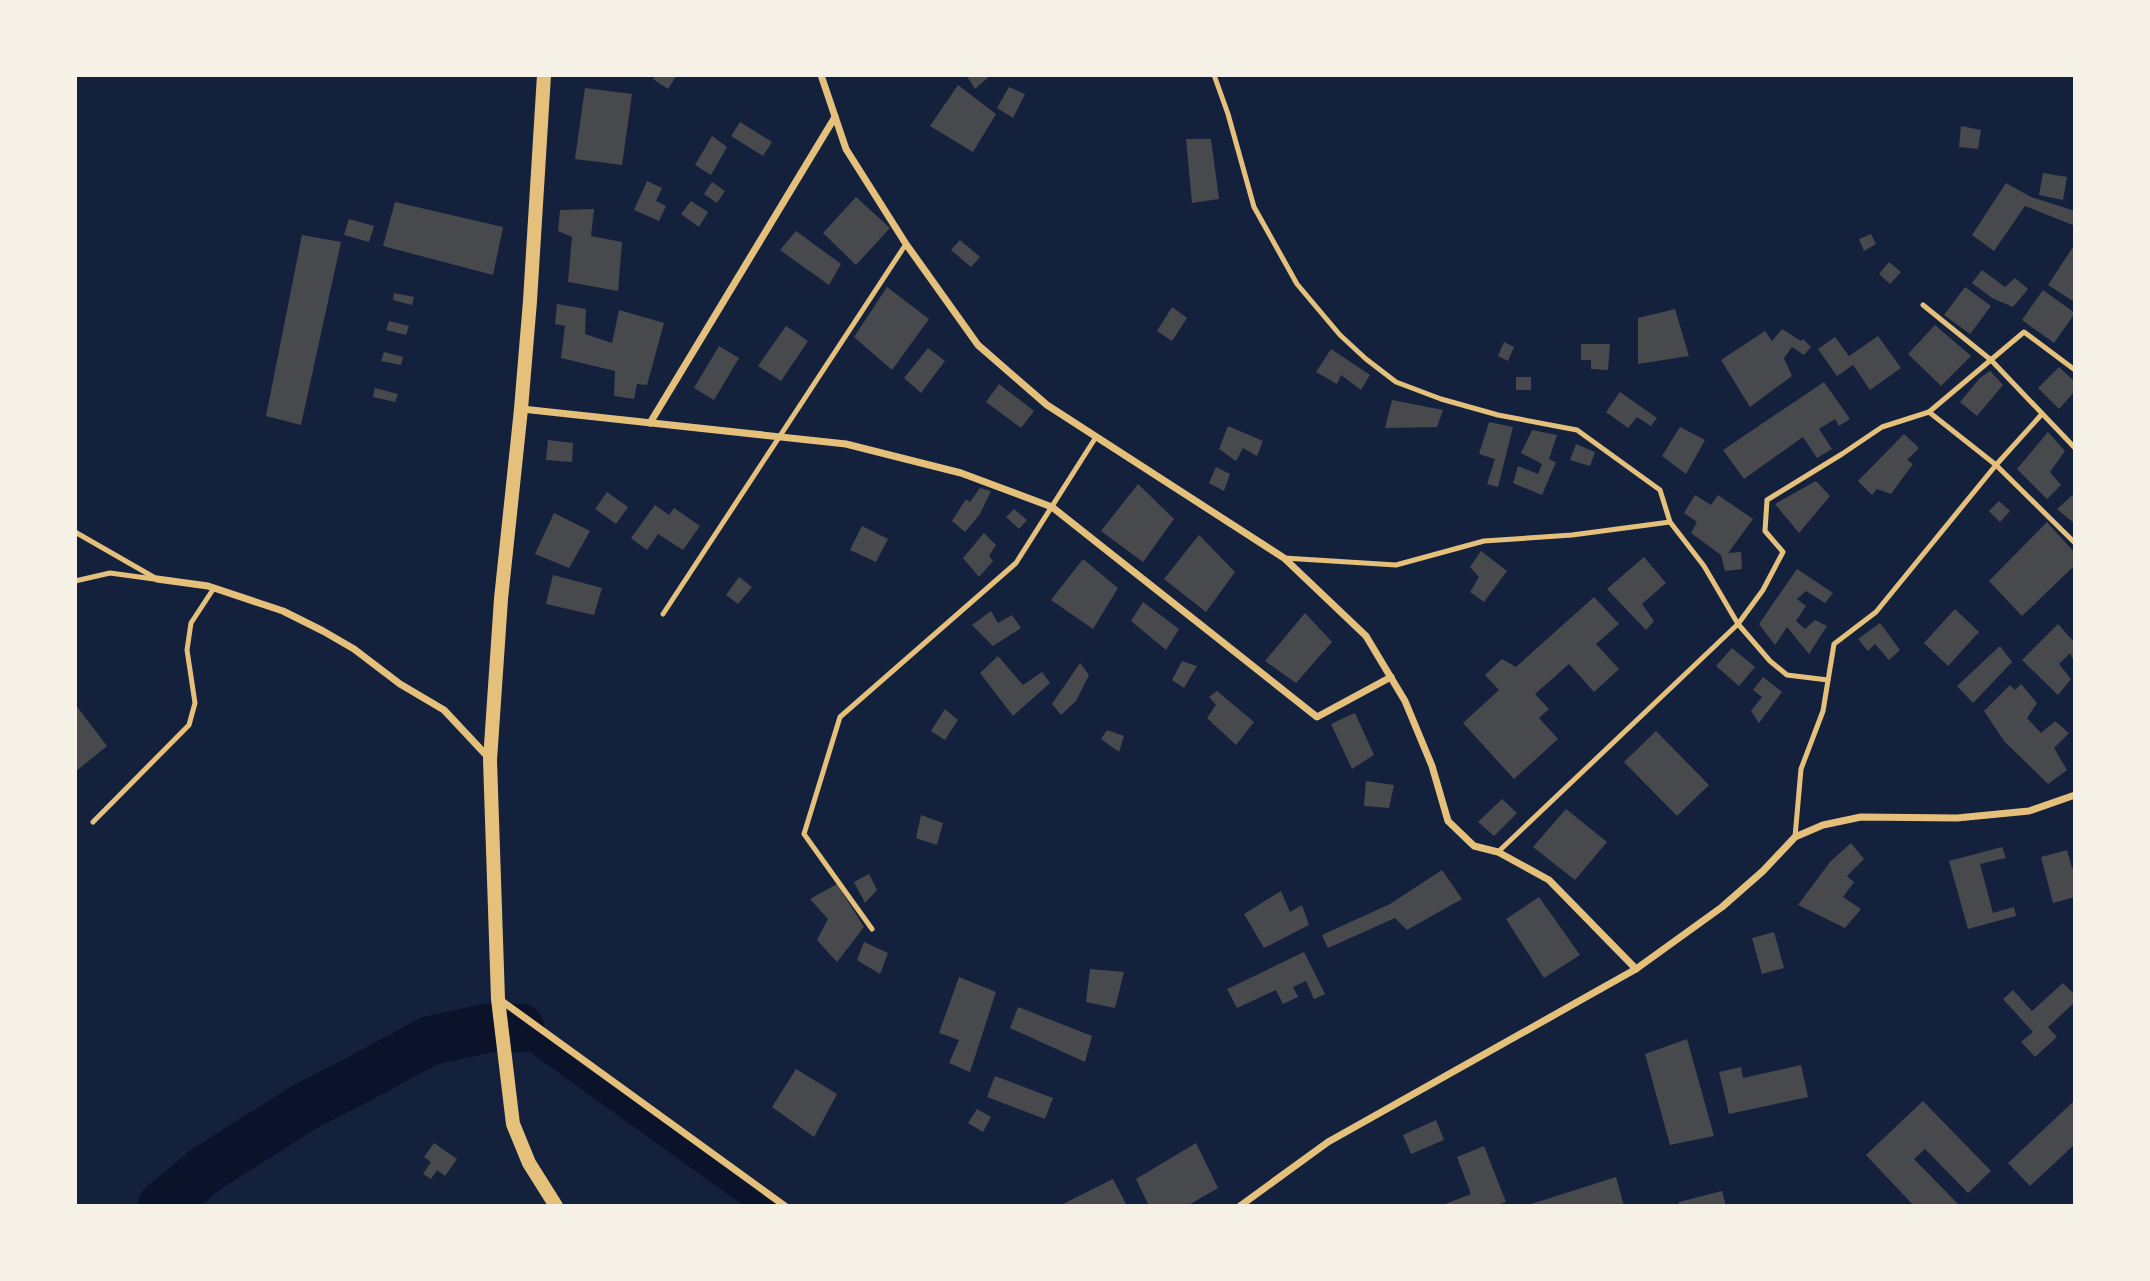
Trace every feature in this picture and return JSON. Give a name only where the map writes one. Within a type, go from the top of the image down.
[{"type":"main road","points":[[544,75],[521,409],[501,599],[490,760],[498,999],[513,1124],[528,1163],[556,1206]]},
{"type":"street","points":[[821,75],[846,149],[906,244],[978,345],[1047,405],[1284,558],[1366,636],[1405,701],[1432,766],[1448,821],[1474,846],[1498,852],[1549,880],[1636,969]]},
{"type":"street","points":[[650,423],[835,117]]},
{"type":"street","points":[[521,409],[846,444],[961,473],[1052,507],[1317,717],[1391,677]]},
{"type":"street","points":[[158,579],[214,588],[283,611],[354,649],[400,684],[444,710],[490,760]]},
{"type":"street","points":[[1240,1206],[1328,1142],[1636,969],[1722,907],[1763,871],[1795,837],[1823,825],[1861,817],[1957,818],[2029,811],[2075,795]]},
{"type":"street","points":[[498,999],[785,1206]]},
{"type":"lane","points":[[1214,75],[1254,207],[1297,284],[1340,335],[1396,383],[1498,415],[1577,430],[1660,490],[1670,522],[1704,566],[1738,624],[1770,661],[1787,675],[1828,680]]},
{"type":"lane","points":[[663,614],[906,244]]},
{"type":"lane","points":[[1923,305],[1991,360],[2075,448]]},
{"type":"lane","points":[[1498,852],[1738,624],[1763,590],[1783,552],[1765,531],[1767,500],[1882,427],[1929,412],[2024,332],[2075,370]]},
{"type":"lane","points":[[1929,412],[1996,465],[2075,543]]},
{"type":"lane","points":[[1795,837],[1801,769],[1823,711],[1834,644],[1876,612],[1996,465],[2042,414]]},
{"type":"lane","points":[[872,929],[804,834],[840,718],[1016,563],[1096,437]]},
{"type":"lane","points":[[1284,558],[1396,565],[1484,541],[1572,535],[1670,522]]},
{"type":"lane","points":[[75,532],[158,579]]},
{"type":"lane","points":[[75,581],[110,573],[158,579]]},
{"type":"lane","points":[[93,822],[189,725],[195,703],[187,650],[191,623],[214,588]]},
{"type":"building","points":[[656,75],[677,75],[668,89],[653,79]]},
{"type":"building","points":[[966,75],[991,75],[975,89]]},
{"type":"building","points":[[958,85],[996,114],[973,152],[930,126]]},
{"type":"building","points":[[1009,87],[1025,94],[1013,118],[997,108]]},
{"type":"building","points":[[585,88],[632,94],[622,165],[575,159]]},
{"type":"building","points":[[740,122],[772,142],[763,156],[731,136]]},
{"type":"building","points":[[1961,126],[1981,130],[1978,149],[1959,147]]},
{"type":"building","points":[[712,136],[727,147],[711,175],[695,165]]},
{"type":"building","points":[[1186,139],[1211,139],[1219,199],[1192,203]]},
{"type":"building","points":[[2043,173],[2067,177],[2063,200],[2039,195]]},
{"type":"building","points":[[647,181],[662,188],[656,201],[666,206],[659,221],[634,210]]},
{"type":"building","points":[[712,182],[725,191],[717,203],[704,194]]},
{"type":"building","points":[[2006,183],[2031,197],[2075,211],[2075,226],[2025,206],[1994,251],[1972,235]]},
{"type":"building","points":[[856,197],[890,228],[856,265],[823,233]]},
{"type":"building","points":[[691,201],[708,212],[699,227],[681,214]]},
{"type":"building","points":[[395,202],[503,227],[493,275],[383,246]]},
{"type":"building","points":[[594,209],[591,236],[622,242],[618,291],[568,282],[572,237],[558,231],[560,210]]},
{"type":"building","points":[[349,219],[374,226],[369,242],[344,235]]},
{"type":"building","points":[[796,231],[841,264],[829,285],[780,250]]},
{"type":"building","points":[[1871,234],[1876,244],[1864,251],[1859,239]]},
{"type":"building","points":[[302,235],[341,242],[301,425],[266,416]]},
{"type":"building","points":[[960,240],[980,257],[971,267],[951,250]]},
{"type":"building","points":[[2075,244],[2075,299],[2073,301],[2048,285]]},
{"type":"building","points":[[1889,262],[1901,272],[1890,284],[1879,274]]},
{"type":"building","points":[[1982,270],[2005,287],[2015,278],[2028,289],[2013,307],[1992,298],[1972,283]]},
{"type":"building","points":[[887,287],[929,319],[892,370],[854,337]]},
{"type":"building","points":[[1965,287],[1991,306],[1970,334],[1944,315]]},
{"type":"building","points":[[2043,290],[2075,313],[2054,343],[2022,320]]},
{"type":"building","points":[[394,293],[414,297],[412,305],[393,300]]},
{"type":"building","points":[[557,304],[586,309],[585,334],[612,343],[619,310],[664,323],[647,385],[637,384],[634,399],[614,396],[615,371],[561,358],[565,326],[555,324]]},
{"type":"building","points":[[1172,307],[1187,318],[1172,341],[1157,331]]},
{"type":"building","points":[[1675,309],[1689,356],[1638,364],[1638,318]]},
{"type":"building","points":[[389,321],[409,326],[406,335],[386,330]]},
{"type":"building","points":[[1935,325],[1971,356],[1941,386],[1908,354]]},
{"type":"building","points":[[786,326],[808,341],[781,381],[758,366]]},
{"type":"building","points":[[1782,329],[1801,341],[1803,339],[1811,347],[1804,355],[1792,347],[1784,358],[1792,376],[1750,407],[1721,360],[1765,331],[1772,341]]},
{"type":"building","points":[[1878,336],[1901,368],[1870,390],[1853,365],[1837,376],[1818,349],[1835,337],[1849,356]]},
{"type":"building","points":[[1504,342],[1514,347],[1508,361],[1498,356]]},
{"type":"building","points":[[1581,344],[1610,344],[1608,370],[1591,369],[1591,360],[1581,360]]},
{"type":"building","points":[[719,346],[739,358],[714,400],[694,388]]},
{"type":"building","points":[[928,348],[945,361],[921,393],[904,378]]},
{"type":"building","points":[[1331,349],[1370,375],[1361,390],[1341,375],[1337,384],[1316,372]]},
{"type":"building","points":[[384,352],[403,357],[401,365],[381,361]]},
{"type":"building","points":[[2059,367],[2075,382],[2075,391],[2059,409],[2038,388]]},
{"type":"building","points":[[1990,371],[2003,385],[1977,416],[1960,402],[1980,378]]},
{"type":"building","points":[[1516,377],[1531,377],[1531,390],[1516,390]]},
{"type":"building","points":[[1824,382],[1850,419],[1839,426],[1835,419],[1819,429],[1832,449],[1817,458],[1803,437],[1744,479],[1723,450]]},
{"type":"building","points":[[999,384],[1034,411],[1021,428],[986,402]]},
{"type":"building","points":[[375,388],[398,394],[395,402],[373,397]]},
{"type":"building","points":[[1620,392],[1657,418],[1651,426],[1637,417],[1628,428],[1606,412]]},
{"type":"building","points":[[1392,400],[1443,410],[1437,427],[1385,428]]},
{"type":"building","points":[[1489,422],[1513,427],[1498,487],[1487,484],[1495,459],[1479,454]]},
{"type":"building","points":[[1228,426],[1263,441],[1257,456],[1243,448],[1236,461],[1219,449]]},
{"type":"building","points":[[1680,427],[1705,440],[1686,474],[1662,456]]},
{"type":"building","points":[[1532,430],[1557,435],[1549,459],[1556,462],[1542,495],[1513,483],[1518,466],[1538,474],[1542,464],[1521,453]]},
{"type":"building","points":[[2048,432],[2065,451],[2050,472],[2061,485],[2047,499],[2017,469]]},
{"type":"building","points":[[1904,434],[1919,448],[1907,460],[1913,464],[1891,494],[1877,489],[1872,495],[1858,481]]},
{"type":"building","points":[[548,440],[573,443],[572,462],[546,460]]},
{"type":"building","points":[[1576,444],[1595,452],[1590,466],[1570,460]]},
{"type":"building","points":[[1216,467],[1230,474],[1224,491],[1209,483]]},
{"type":"building","points":[[1816,481],[1830,496],[1799,533],[1775,504]]},
{"type":"building","points":[[1138,484],[1174,519],[1143,562],[1101,531]]},
{"type":"building","points":[[980,488],[991,491],[980,514],[965,532],[952,521],[966,499],[970,502]]},
{"type":"building","points":[[607,492],[628,507],[616,524],[595,509]]},
{"type":"building","points":[[2075,493],[2075,524],[2057,509]]},
{"type":"building","points":[[1695,495],[1711,505],[1718,495],[1753,519],[1728,553],[1741,552],[1742,569],[1725,571],[1721,555],[1691,533],[1697,522],[1684,513]]},
{"type":"building","points":[[1999,501],[2010,511],[2000,522],[1989,511]]},
{"type":"building","points":[[655,505],[669,515],[674,508],[700,526],[683,550],[658,534],[647,550],[631,538]]},
{"type":"building","points":[[1014,509],[1027,520],[1019,529],[1006,517]]},
{"type":"building","points":[[554,513],[590,531],[569,568],[535,554]]},
{"type":"building","points":[[2047,522],[2075,553],[2075,565],[2022,616],[1989,581]]},
{"type":"building","points":[[862,526],[888,539],[876,562],[850,550]]},
{"type":"building","points":[[984,533],[996,545],[989,556],[993,561],[979,577],[963,558]]},
{"type":"building","points":[[1199,535],[1235,572],[1206,612],[1164,579]]},
{"type":"building","points":[[1481,551],[1507,571],[1484,602],[1470,592],[1479,577],[1470,567]]},
{"type":"building","points":[[1644,557],[1666,583],[1642,604],[1654,621],[1646,630],[1607,589]]},
{"type":"building","points":[[1083,559],[1118,588],[1093,629],[1051,600]]},
{"type":"building","points":[[1797,569],[1833,593],[1825,603],[1806,591],[1797,599],[1806,606],[1796,621],[1805,629],[1815,620],[1827,626],[1809,654],[1787,627],[1775,645],[1759,624]]},
{"type":"building","points":[[553,575],[602,588],[594,615],[546,604]]},
{"type":"building","points":[[739,577],[752,587],[738,604],[726,595]]},
{"type":"building","points":[[1594,597],[1619,624],[1596,644],[1619,669],[1594,692],[1569,664],[1535,694],[1549,709],[1539,718],[1558,739],[1514,779],[1463,723],[1499,690],[1485,675],[1502,659],[1516,667]]},
{"type":"building","points":[[1143,602],[1179,629],[1166,650],[1131,621]]},
{"type":"building","points":[[1955,609],[1979,632],[1948,666],[1924,643]]},
{"type":"building","points":[[991,611],[998,623],[1012,615],[1021,628],[993,646],[972,625]]},
{"type":"building","points":[[1305,613],[1332,642],[1296,683],[1265,661]]},
{"type":"building","points":[[1880,623],[1900,650],[1889,660],[1875,644],[1868,651],[1858,639]]},
{"type":"building","points":[[2058,624],[2075,643],[2075,663],[2070,653],[2059,664],[2071,679],[2058,695],[2022,660]]},
{"type":"building","points":[[2000,646],[2012,662],[1973,703],[1957,686]]},
{"type":"building","points":[[1732,648],[1755,667],[1739,686],[1716,666]]},
{"type":"building","points":[[998,656],[1023,685],[1042,672],[1050,683],[1013,716],[980,673]]},
{"type":"building","points":[[1182,661],[1197,666],[1184,688],[1172,680]]},
{"type":"building","points":[[1080,663],[1089,675],[1076,701],[1061,715],[1052,704]]},
{"type":"building","points":[[1763,677],[1782,692],[1759,723],[1751,711],[1762,697],[1753,690]]},
{"type":"building","points":[[2021,684],[2037,703],[2027,718],[2041,733],[2055,721],[2069,733],[2054,748],[2067,770],[2048,784],[2004,741],[1984,711],[2010,685],[2015,690]]},
{"type":"building","points":[[1217,691],[1254,722],[1236,745],[1207,718],[1216,705],[1209,697]]},
{"type":"building","points":[[75,704],[107,746],[75,772]]},
{"type":"building","points":[[945,709],[958,720],[945,740],[931,731]]},
{"type":"building","points":[[1355,713],[1374,755],[1352,769],[1331,724]]},
{"type":"building","points":[[1107,730],[1124,736],[1119,752],[1101,739]]},
{"type":"building","points":[[1656,731],[1709,785],[1677,816],[1624,762]]},
{"type":"building","points":[[1366,781],[1394,785],[1389,808],[1364,806]]},
{"type":"building","points":[[1502,799],[1517,813],[1494,836],[1478,822]]},
{"type":"building","points":[[1566,809],[1607,842],[1575,880],[1533,847]]},
{"type":"building","points":[[921,815],[943,823],[937,845],[916,838]]},
{"type":"building","points":[[1851,843],[1864,859],[1847,876],[1854,882],[1843,897],[1861,909],[1845,928],[1798,905],[1830,862]]},
{"type":"building","points":[[2002,847],[2006,858],[1980,864],[1993,913],[2014,907],[2016,916],[1968,929],[1949,861]]},
{"type":"building","points":[[2067,850],[2072,868],[2075,868],[2075,897],[2053,903],[2041,857]]},
{"type":"building","points":[[1442,870],[1462,899],[1407,930],[1395,918],[1328,948],[1322,935],[1390,904]]},
{"type":"building","points":[[869,874],[877,890],[865,903],[854,882]]},
{"type":"building","points":[[837,884],[864,927],[837,962],[817,940],[828,919],[810,899]]},
{"type":"building","points":[[1281,891],[1290,912],[1302,905],[1309,925],[1264,948],[1244,914]]},
{"type":"building","points":[[1539,897],[1580,955],[1544,978],[1506,919]]},
{"type":"building","points":[[1774,932],[1784,968],[1762,974],[1752,938]]},
{"type":"building","points":[[864,942],[888,953],[880,974],[857,960]]},
{"type":"building","points":[[1304,952],[1325,994],[1314,999],[1306,981],[1293,987],[1298,997],[1283,1004],[1276,990],[1237,1008],[1227,989]]},
{"type":"building","points":[[1090,969],[1124,972],[1115,1008],[1086,1002]]},
{"type":"building","points":[[959,977],[996,992],[970,1072],[949,1063],[959,1040],[939,1033]]},
{"type":"building","points":[[2063,983],[2075,995],[2075,1002],[2048,1027],[2057,1037],[2035,1057],[2021,1042],[2033,1032],[2003,999],[2013,990],[2032,1011]]},
{"type":"building","points":[[1018,1007],[1092,1036],[1085,1062],[1010,1028]]},
{"type":"building","points":[[1687,1039],[1714,1136],[1670,1145],[1645,1054]]},
{"type":"building","points":[[1801,1065],[1808,1097],[1729,1114],[1719,1072],[1741,1067],[1743,1078]]},
{"type":"building","points":[[796,1069],[837,1094],[814,1137],[772,1107]]},
{"type":"building","points":[[995,1076],[1053,1098],[1045,1119],[987,1097]]},
{"type":"building","points":[[2075,1100],[2075,1144],[2030,1186],[2008,1163]]},
{"type":"building","points":[[1923,1101],[1991,1171],[1968,1193],[1925,1149],[1914,1159],[1958,1204],[1956,1206],[1914,1206],[1866,1155]]},
{"type":"building","points":[[977,1109],[991,1117],[983,1132],[968,1123]]},
{"type":"building","points":[[1436,1120],[1444,1140],[1411,1154],[1403,1135]]},
{"type":"building","points":[[434,1143],[457,1159],[445,1176],[437,1170],[431,1179],[423,1174],[431,1162],[424,1157]]},
{"type":"building","points":[[1196,1143],[1218,1188],[1187,1206],[1149,1206],[1136,1179]]},
{"type":"building","points":[[1484,1146],[1506,1202],[1495,1206],[1440,1206],[1471,1194],[1457,1157]]},
{"type":"building","points":[[1616,1177],[1624,1206],[1528,1206],[1528,1205]]},
{"type":"building","points":[[1113,1179],[1127,1206],[1059,1206]]},
{"type":"building","points":[[1722,1191],[1726,1206],[1679,1206],[1679,1202]]},
{"type":"waterway","points":[[162,1206],[208,1168],[306,1106],[429,1041],[488,1028],[520,1028]]},
{"type":"waterway","points":[[520,1028],[768,1206]]}]
